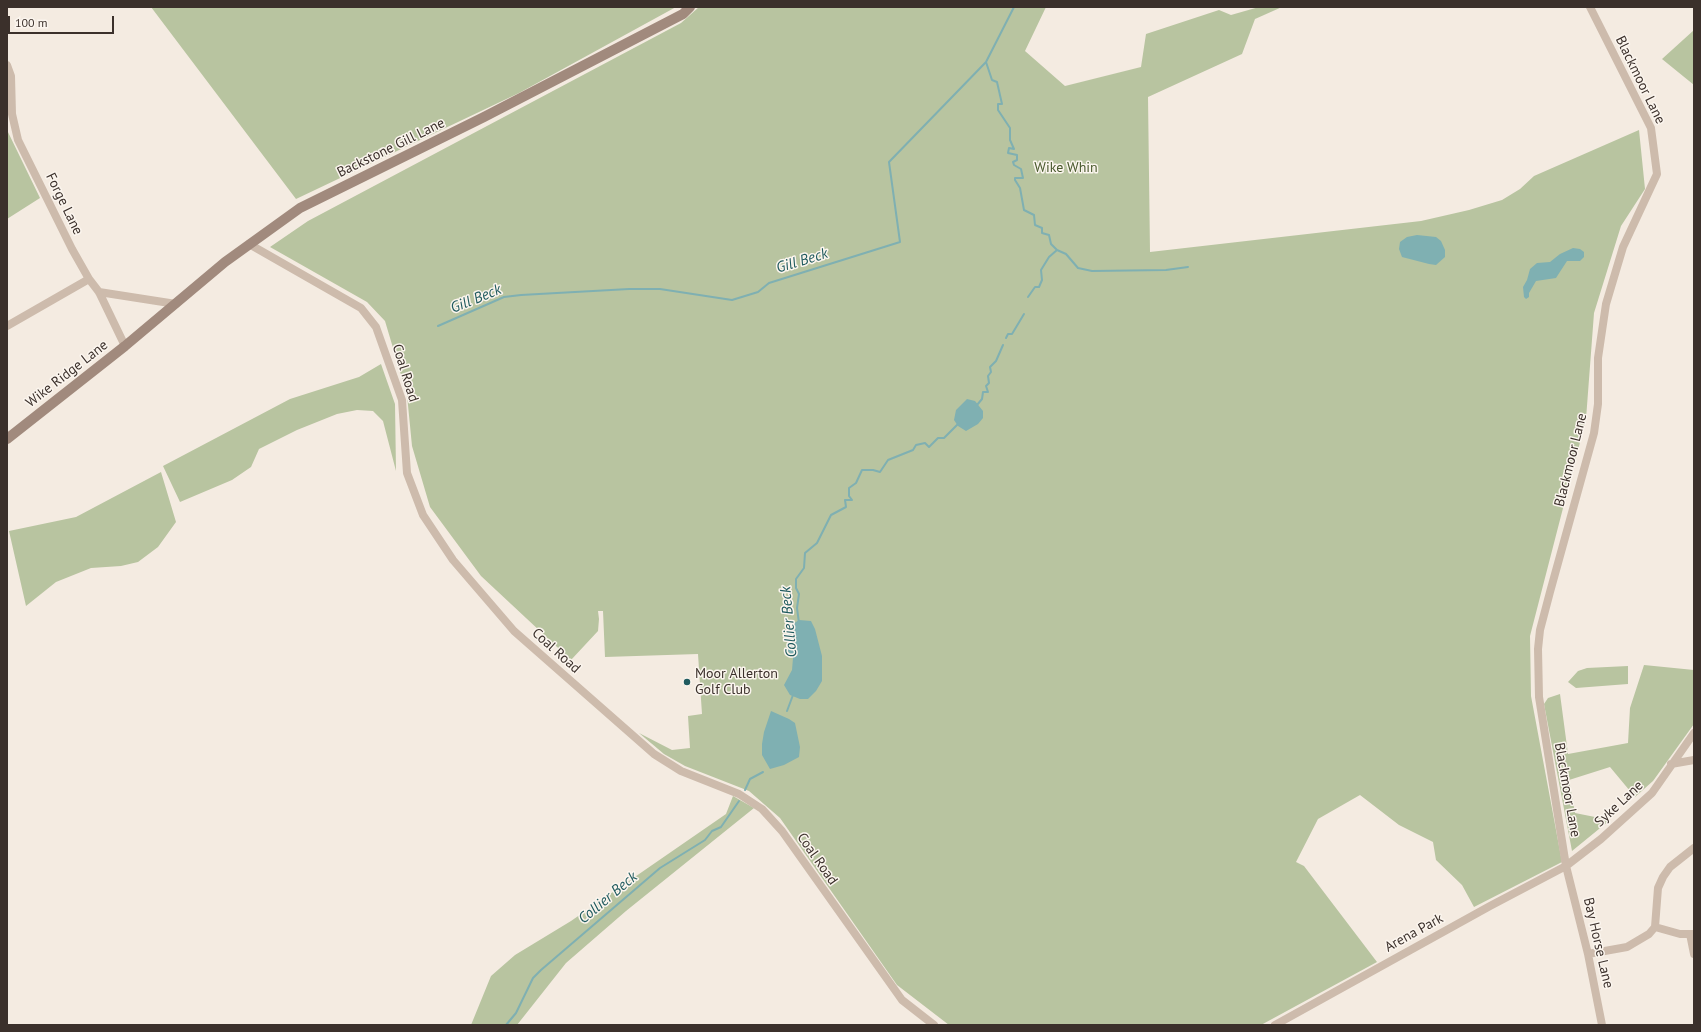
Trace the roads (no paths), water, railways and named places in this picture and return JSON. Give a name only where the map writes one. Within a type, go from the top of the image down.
[{"type":"street","name":"Backstone Gill Lane","points":[[125,346],[249,244],[308,204],[484,117],[683,14],[690,7]]},
{"type":"street","name":"Blackmoor Lane","points":[[1566,866],[1538,697],[1537,669],[1540,630],[1594,433],[1598,404],[1598,358],[1606,304],[1623,247],[1657,174],[1651,128],[1590,7]]},
{"type":"street","name":"Forge Lane","points":[[7,65],[11,76],[12,114],[18,140],[72,249],[89,279],[99,292],[125,346]]},
{"type":"street","name":"Coal Road","points":[[249,244],[361,308],[376,327],[402,400],[407,472],[422,515],[453,560],[514,631],[654,754],[682,772],[739,794],[762,808],[782,831],[902,1000],[934,1025]]},
{"type":"street","points":[[7,326],[89,279]]},
{"type":"street","points":[[99,292],[176,304]]},
{"type":"street","name":"Wike Ridge Lane","points":[[7,439],[125,346]]},
{"type":"street","name":"Syke Lane","points":[[1566,866],[1600,839],[1652,793],[1694,733]]},
{"type":"street","points":[[1671,764],[1694,760]]},
{"type":"street","points":[[1588,954],[1627,947],[1642,940],[1655,927],[1658,888],[1663,877],[1670,867],[1694,848]]},
{"type":"street","name":"Bay Horse Lane","points":[[1566,866],[1588,954],[1602,1025]]},
{"type":"street","name":"Arena Park","points":[[1275,1025],[1490,906],[1566,866]]},
{"type":"street","points":[[1655,927],[1668,931],[1692,934],[1694,954]]},
{"type":"water","points":[[1417,235],[1436,237],[1441,241],[1445,250],[1445,257],[1436,265],[1402,257],[1399,249],[1400,242],[1407,237]]},
{"type":"water","points":[[1573,248],[1580,249],[1584,252],[1584,257],[1580,261],[1567,261],[1556,278],[1536,281],[1529,293],[1529,297],[1526,299],[1524,297],[1523,287],[1530,269],[1537,263],[1550,262],[1560,254]]},
{"type":"water","points":[[967,399],[975,401],[983,411],[983,418],[978,424],[966,431],[958,426],[954,420],[956,410]]},
{"type":"water","points":[[799,620],[811,621],[815,629],[822,656],[822,681],[816,691],[808,699],[800,699],[790,695],[784,685],[792,670],[793,658],[788,651],[788,634],[790,626]]},
{"type":"water","points":[[771,711],[795,723],[800,747],[799,757],[784,765],[770,769],[762,755],[762,744],[764,732]]},
{"type":"waterway","name":"Gill Beck","points":[[438,326],[504,297],[521,295],[629,289],[660,289],[732,300],[758,292],[769,283],[900,242],[889,162],[986,62],[1014,7]]},
{"type":"waterway","name":"Collier Beck","points":[[986,62],[992,80],[997,82],[1002,104],[998,104],[998,110],[1010,128],[1010,140],[1014,149],[1009,148],[1008,153],[1017,155],[1017,160],[1013,162],[1014,165],[1021,169],[1023,178],[1015,178],[1015,180],[1020,188],[1024,210],[1034,215],[1035,225],[1042,228],[1042,233],[1049,235],[1051,244],[1057,250],[1049,257],[1041,270],[1042,280],[1039,287],[1035,287],[1028,297]]},
{"type":"waterway","points":[[1057,250],[1066,254],[1078,268],[1092,271],[1166,270],[1188,267]]},
{"type":"waterway","name":"Collier Beck","points":[[1006,338],[1008,334],[1012,334],[1024,314]]},
{"type":"waterway","name":"Collier Beck","points":[[977,405],[982,399],[983,392],[988,392],[986,386],[989,383],[988,376],[991,372],[990,367],[996,361],[1003,345]]},
{"type":"waterway","name":"Collier Beck","points":[[799,623],[797,608],[799,594],[796,588],[796,579],[804,568],[805,553],[817,543],[831,515],[846,507],[845,500],[852,500],[849,496],[849,488],[856,483],[862,470],[873,470],[880,472],[888,460],[913,450],[916,445],[925,443],[929,447],[938,438],[944,438],[958,424]]},
{"type":"waterway","name":"Collier Beck","points":[[787,711],[793,695]]},
{"type":"waterway","name":"Collier Beck","points":[[745,790],[750,779],[763,772]]},
{"type":"waterway","name":"Collier Beck","points":[[506,1025],[516,1013],[533,978],[541,970],[660,868],[705,840],[712,831],[721,827],[739,801]]},
{"type":"place","name":"Moor Allerton Golf Club","points":[[687,682]]},
{"type":"park label","name":"Wike Whin","points":[[1066,168]]}]
